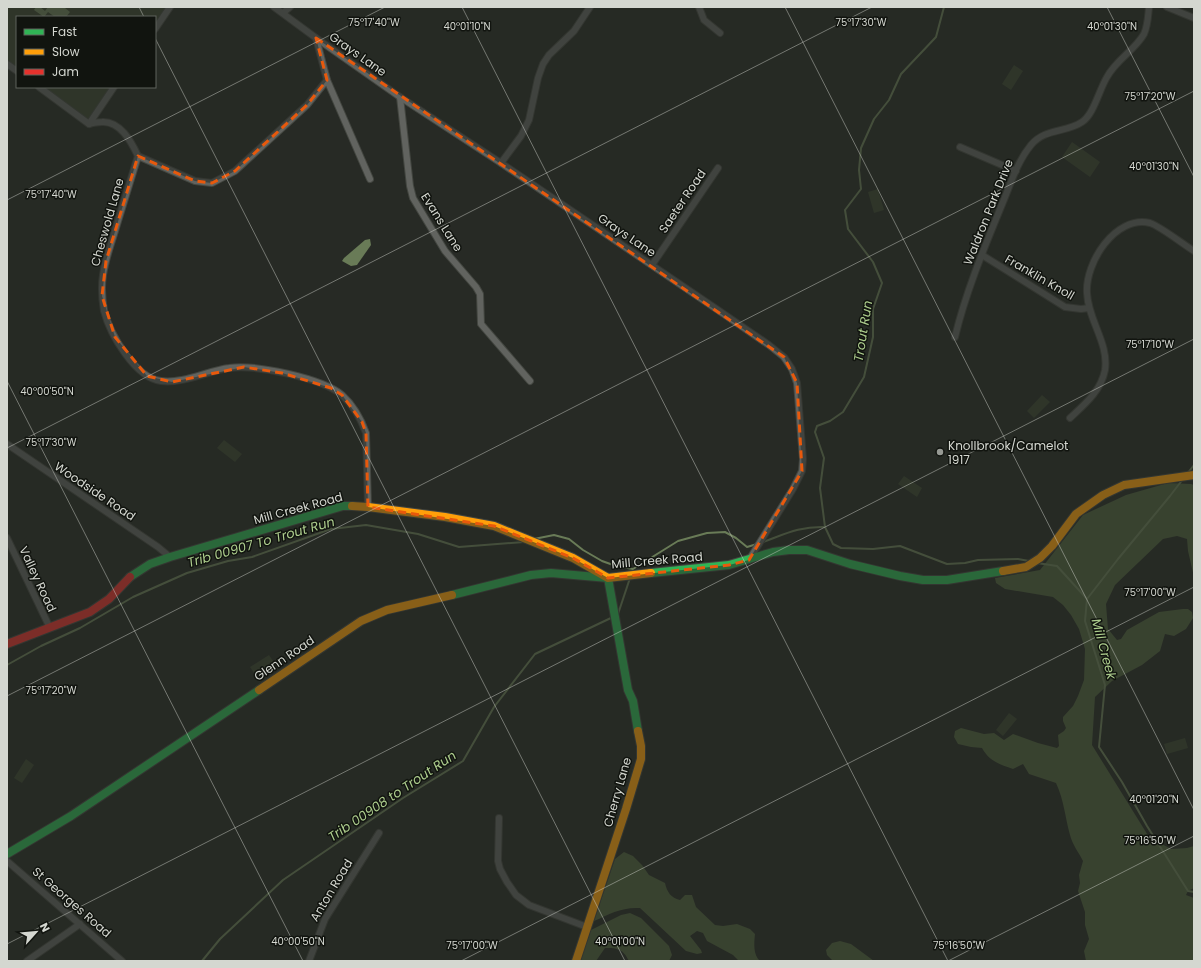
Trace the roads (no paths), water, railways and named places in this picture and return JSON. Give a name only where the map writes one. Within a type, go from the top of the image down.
[{"type":"street","points":[[156,28],[170,7]]},
{"type":"street","name":"Grays Lane","points":[[274,7],[400,97],[652,265],[769,345],[784,357],[792,369],[797,383],[803,459],[802,471],[793,489],[749,560]]},
{"type":"street","points":[[283,13],[290,7]]},
{"type":"street","points":[[501,163],[529,120],[538,78],[543,64],[549,55],[574,31],[590,7]]},
{"type":"street","points":[[699,7],[704,20],[720,33]]},
{"type":"street","name":"Waldron Park Drive","points":[[955,337],[963,307],[982,255],[1016,171],[1030,146],[1049,132],[1078,125],[1085,120],[1109,73],[1143,35],[1148,25],[1149,7]]},
{"type":"street","points":[[1168,7],[1194,18]]},
{"type":"street","points":[[316,38],[327,80],[370,178]]},
{"type":"street","points":[[7,64],[16,70]]},
{"type":"street","points":[[40,88],[89,124],[102,122],[112,124],[128,137],[138,156],[196,181],[212,183],[235,170],[307,105],[327,80]]},
{"type":"street","points":[[89,124],[113,88]]},
{"type":"street","name":"Evans Lane","points":[[400,97],[410,186],[413,198],[445,251],[476,287],[480,294],[481,324],[530,381]]},
{"type":"street","points":[[960,147],[1016,171]]},
{"type":"street","name":"Cheswold Lane","points":[[138,156],[103,273],[102,296],[104,311],[115,337],[146,376],[159,380],[172,382],[229,368],[244,367],[282,373],[314,381],[331,388],[342,395],[362,422],[366,433],[368,507]]},
{"type":"street","name":"Saeter Road","points":[[652,265],[718,168]]},
{"type":"street","points":[[1070,418],[1098,389],[1105,369],[1104,348],[1089,308],[1087,285],[1091,269],[1108,240],[1123,228],[1140,223],[1151,224],[1194,251]]},
{"type":"street","name":"Franklin Knoll","points":[[982,255],[1065,306],[1081,309],[1089,308]]},
{"type":"street","name":"Woodside Road","points":[[7,444],[158,547],[170,557]]},
{"type":"street","name":"Mill Creek Road","points":[[7,644],[90,612],[109,599],[131,576],[150,564],[343,506],[368,507],[445,517],[494,526],[573,558],[608,578],[729,565],[773,552],[807,550],[850,564],[923,580],[947,580],[1026,567],[1052,546],[1076,514],[1103,495],[1124,485],[1191,475]]},
{"type":"street","name":"Valley Road","points":[[7,538],[50,628]]},
{"type":"street","name":"Glenn Road","points":[[7,854],[71,816],[355,625],[376,614],[531,575],[551,573],[608,578]]},
{"type":"street","name":"Cherry Lane","points":[[576,961],[641,759],[641,746],[633,701],[628,690],[608,578]]},
{"type":"street","points":[[499,818],[498,861],[505,878],[516,895],[529,904],[587,927]]},
{"type":"street","name":"Anton Road","points":[[309,961],[325,919],[379,833]]},
{"type":"street","name":"St Georges Road","points":[[7,861],[122,961]]},
{"type":"street","points":[[27,961],[80,924]]},
{"type":"waterway","name":"Trout Run","points":[[944,7],[936,37],[901,74],[889,100],[874,119],[861,148],[859,170],[861,189],[845,210],[848,229],[873,262],[882,283],[873,309],[873,337],[864,377],[843,412],[830,421],[817,426],[815,432],[824,458],[820,488],[825,527],[833,544],[841,548],[873,549],[900,546],[947,564],[965,563],[978,560],[1018,559],[1029,561]]},
{"type":"waterway","name":"Mill Creek","points":[[1187,474],[1194,465]]},
{"type":"waterway","name":"Mill Creek","points":[[1183,479],[1087,599],[1085,621],[1105,685],[1099,747],[1188,891],[1194,892]]},
{"type":"waterway","name":"Trib 00907 To Trout Run","points":[[7,665],[41,646],[80,628],[133,597],[187,573],[228,561],[252,557],[331,529],[366,525],[418,534],[459,547],[524,542]]},
{"type":"waterway","name":"Trib 00907 To Trout Run","points":[[763,542],[801,529],[825,527]]},
{"type":"waterway","name":"Trib 00907 To Trout Run","points":[[534,539],[554,535],[569,539],[583,550],[602,561],[616,566],[633,569],[678,541],[707,533],[725,532],[736,538],[747,547],[757,544]]},
{"type":"waterway","name":"Trout Run","points":[[1037,563],[1057,566],[1087,599]]},
{"type":"waterway","name":"Trib 00908 to Trout Run","points":[[618,614],[630,578]]},
{"type":"waterway","name":"Trib 00908 to Trout Run","points":[[202,961],[220,939],[283,880],[403,798],[463,761],[494,707],[535,654],[613,617]]},
{"type":"place","name":"Knollbrook/Camelot 1917","points":[[940,452]]}]
